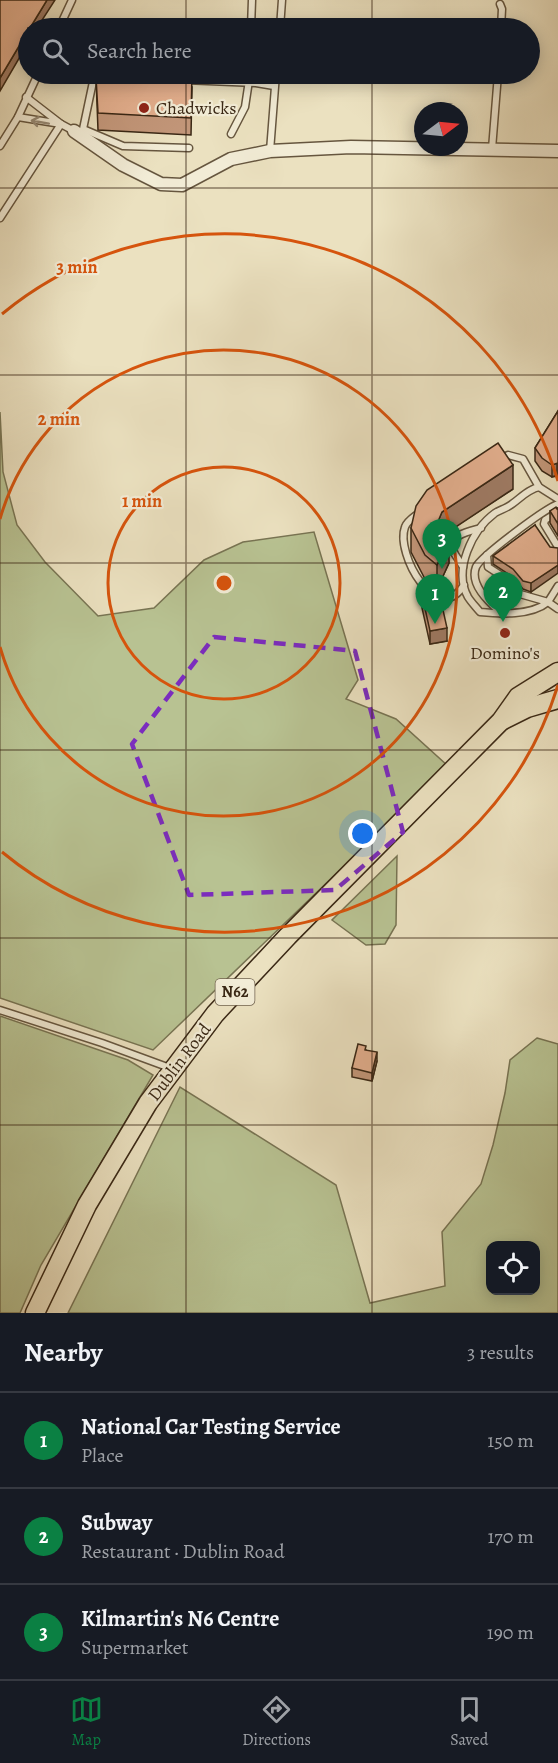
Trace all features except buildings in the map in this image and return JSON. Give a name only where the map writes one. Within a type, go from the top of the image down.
[{"type":"main road","name":"Dublin Road","points":[[35,1313],[87,1205],[148,1103],[214,1014],[280,944],[501,721],[518,697],[558,672]]},
{"type":"main road","name":"Dublin Road","points":[[501,721],[527,708],[558,699]]},
{"type":"street","points":[[74,131],[123,165],[161,184],[182,185],[231,159],[270,151],[351,147],[558,151]]},
{"type":"lane","points":[[64,18],[72,0]]},
{"type":"lane","points":[[251,18],[252,0]]},
{"type":"lane","points":[[281,18],[282,0]]},
{"type":"lane","points":[[500,1],[502,18]]},
{"type":"lane","points":[[0,146],[18,117],[33,84]]},
{"type":"lane","points":[[93,84],[83,129],[123,146],[189,147]]},
{"type":"lane","points":[[231,134],[245,107],[249,84]]},
{"type":"lane","points":[[257,84],[274,86],[270,151]]},
{"type":"lane","points":[[492,149],[497,84]]},
{"type":"lane","points":[[26,97],[61,124],[74,131]]},
{"type":"lane","points":[[18,117],[61,124]]},
{"type":"lane","points":[[0,218],[61,124]]},
{"type":"lane","points":[[492,466],[508,455],[523,459],[539,486],[558,499]]},
{"type":"lane","points":[[539,486],[530,489],[512,504],[494,514],[482,527],[471,543],[464,569],[464,585],[467,597],[480,612],[502,614],[543,606],[558,586]]},
{"type":"lane","points":[[502,614],[489,602],[478,586],[476,568],[488,555],[558,504]]},
{"type":"lane","points":[[422,511],[406,525],[404,535],[405,553],[422,584],[432,595],[446,598],[459,594],[464,585]]},
{"type":"lane","points":[[558,512],[545,520],[544,524],[558,547]]},
{"type":"lane","points":[[464,569],[453,553],[454,539],[482,527]]},
{"type":"lane","points":[[488,555],[488,567],[508,580],[520,594],[548,602],[558,609]]},
{"type":"lane","points":[[0,1010],[102,1043],[173,1070]]},
{"type":"highlighted area","points":[[214,637],[355,651],[403,832],[335,890],[189,895],[132,744]]},
{"type":"green space","points":[[0,412],[3,472],[17,525],[45,562],[98,616],[154,608],[204,560],[243,542],[314,532],[358,680],[346,699],[396,719],[448,766],[153,1050],[0,998]]},
{"type":"green space","points":[[397,856],[396,925],[385,944],[366,945],[332,920]]},
{"type":"green space","points":[[0,1016],[128,1060],[153,1075],[41,1265],[20,1313],[0,1313]]},
{"type":"green space","points":[[537,1038],[558,1044],[558,1313],[68,1313],[180,1087],[336,1185],[370,1303],[445,1286],[442,1232],[481,1184],[505,1093],[510,1060]]},
{"type":"place","name":"Chadwicks","points":[[144,108]]},
{"type":"place","name":"Kilmartin's N6 Centre","points":[[442,569]]},
{"type":"place","name":"Subway","points":[[503,622]]},
{"type":"place","name":"National Car Testing Service","points":[[435,624]]},
{"type":"place","name":"Domino's","points":[[505,633]]}]
